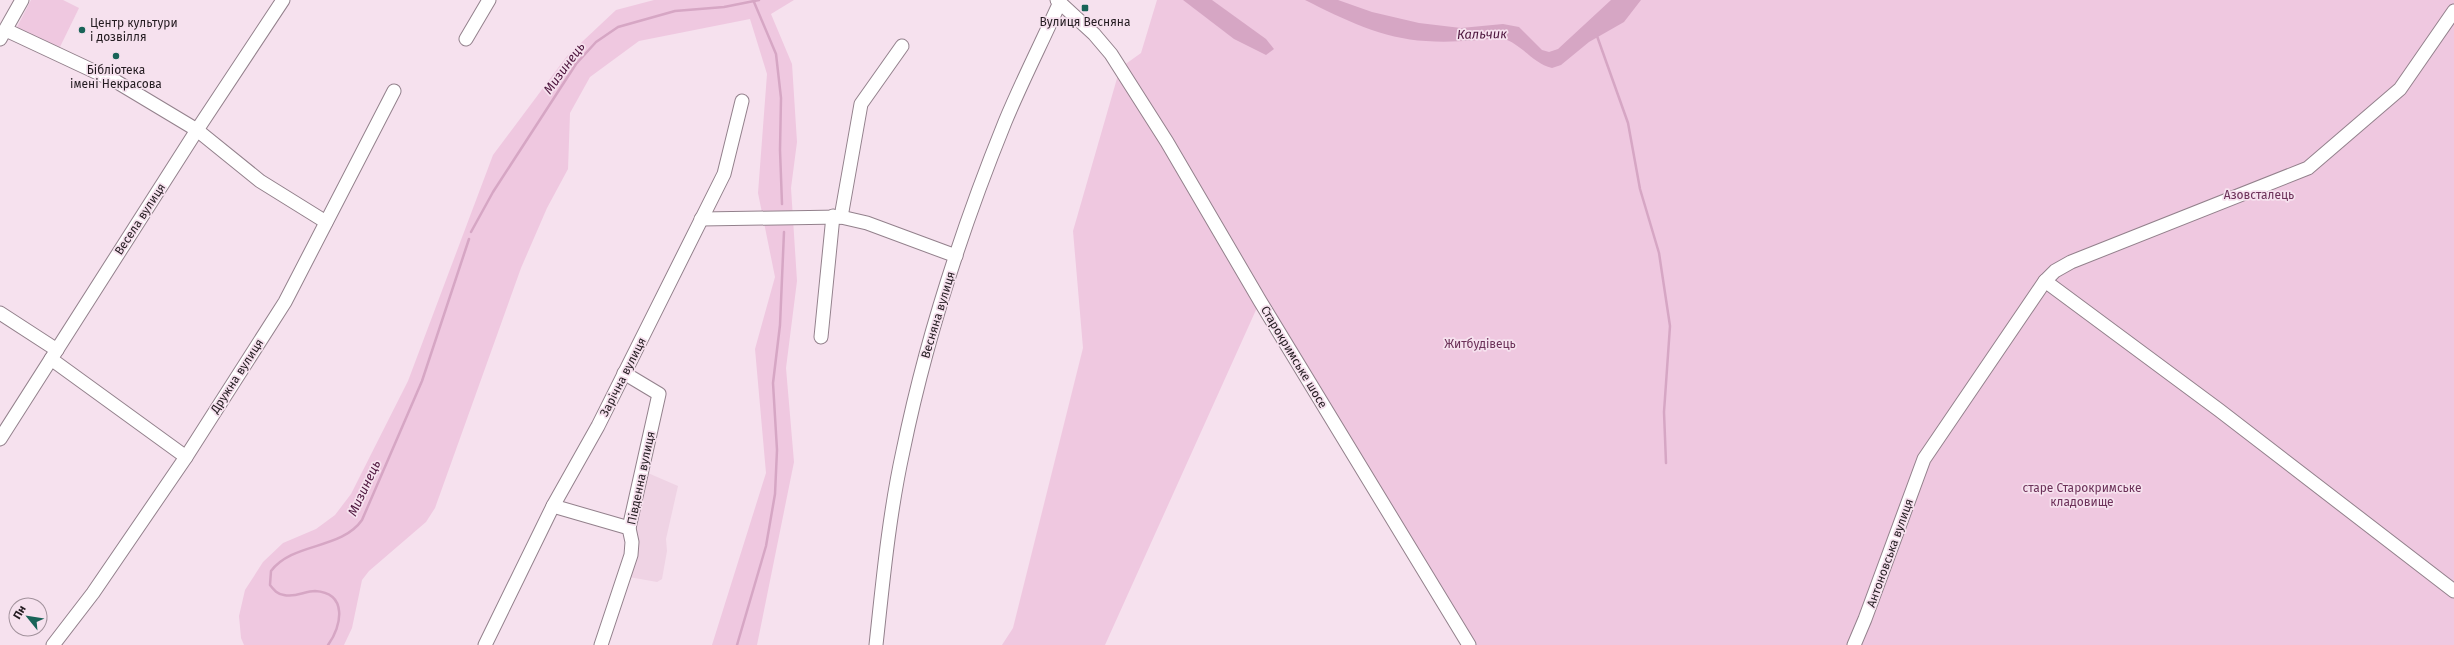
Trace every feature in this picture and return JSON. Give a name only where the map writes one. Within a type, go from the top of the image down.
[{"type":"street","points":[[22,0],[3,34],[117,82],[197,130],[260,181],[326,222]]},
{"type":"street","name":"Весела вулиця","points":[[0,439],[197,130],[283,0]]},
{"type":"street","points":[[466,39],[489,0]]},
{"type":"street","name":"Старокримське шосе","points":[[1059,1],[1094,34],[1120,68],[1167,142],[1260,301],[1469,645]]},
{"type":"street","name":"Весняна вулиця","points":[[876,645],[885,553],[903,451],[926,354],[956,256],[1005,122],[1059,1]]},
{"type":"street","name":"Антоновська вулиця","points":[[1854,645],[1866,619],[1924,459],[2045,281],[2055,271],[2072,262],[2308,168],[2400,89],[2454,11]]},
{"type":"street","points":[[821,337],[837,217],[861,104],[902,46]]},
{"type":"street","name":"Дружна вулиця","points":[[53,645],[93,593],[186,457],[285,302],[394,91]]},
{"type":"street","name":"Зарічна вулиця","points":[[485,645],[553,506],[598,426],[724,174],[742,101]]},
{"type":"street","points":[[701,220],[837,217],[868,223],[956,256]]},
{"type":"street","points":[[2045,281],[2220,410],[2454,591]]},
{"type":"street","points":[[0,313],[186,457]]},
{"type":"street","name":"Південна вулиця","points":[[601,645],[631,555],[632,542],[629,528],[659,394],[624,373]]},
{"type":"street","points":[[553,506],[629,528]]},
{"type":"shaded area","points":[[648,473],[678,486],[666,539],[667,551],[662,579],[657,582],[629,577],[634,522]]},
{"type":"green space","points":[[31,0],[63,0],[79,8],[58,51],[16,29]]},
{"type":"green space","points":[[654,0],[794,0],[771,14],[792,64],[797,142],[791,188],[797,281],[786,368],[794,462],[757,645],[712,645],[766,473],[755,349],[775,277],[758,193],[767,74],[750,19],[639,41],[590,77],[570,113],[568,169],[547,208],[521,268],[435,508],[426,522],[369,571],[362,580],[352,628],[344,645],[244,645],[241,638],[239,616],[245,590],[263,562],[283,543],[316,529],[335,515],[351,494],[408,381],[493,155],[567,56],[616,10]]},
{"type":"green space","points":[[1157,0],[2454,0],[2454,645],[1469,645],[1260,301],[1105,645],[1002,645],[1013,628],[1083,348],[1073,231],[1120,68],[1141,53]]},
{"type":"water","points":[[1183,0],[1212,0],[1266,39],[1274,49],[1266,55],[1234,39]]},
{"type":"water","name":"Кальчик","points":[[1305,0],[1338,0],[1372,12],[1419,23],[1461,28],[1503,24],[1519,27],[1542,50],[1549,52],[1558,49],[1611,0],[1641,0],[1624,22],[1589,42],[1561,65],[1552,68],[1545,66],[1509,41],[1502,38],[1435,42],[1394,36],[1349,21]]},
{"type":"waterway","name":"Мизинець","points":[[471,232],[493,192],[576,64],[596,42],[618,27],[675,11],[724,7],[759,0]]},
{"type":"waterway","points":[[754,2],[776,54],[781,98],[780,150],[782,204]]},
{"type":"waterway","points":[[1597,36],[1628,123],[1640,189],[1659,253],[1670,326],[1664,412],[1666,463]]},
{"type":"waterway","points":[[737,645],[766,546],[775,494],[777,450],[773,383],[780,325],[784,232]]},
{"type":"waterway","name":"Мизинець","points":[[328,645],[337,629],[339,620],[337,604],[333,598],[326,593],[315,591],[292,596],[279,594],[270,585],[271,571],[280,562],[292,555],[342,537],[353,530],[362,520],[422,381],[469,239]]},
{"type":"place","name":"Вулиця Весняна","points":[[1085,8]]},
{"type":"place","name":"Центр культури і дозвілля","points":[[82,30]]},
{"type":"place","name":"Бібліотека імені Некрасова","points":[[116,56]]},
{"type":"park label","name":"Азовсталець","points":[[2259,195]]},
{"type":"park label","name":"Житбудівець","points":[[1480,344]]},
{"type":"park label","name":"старе Старокримське кладовище","points":[[2082,495]]}]
